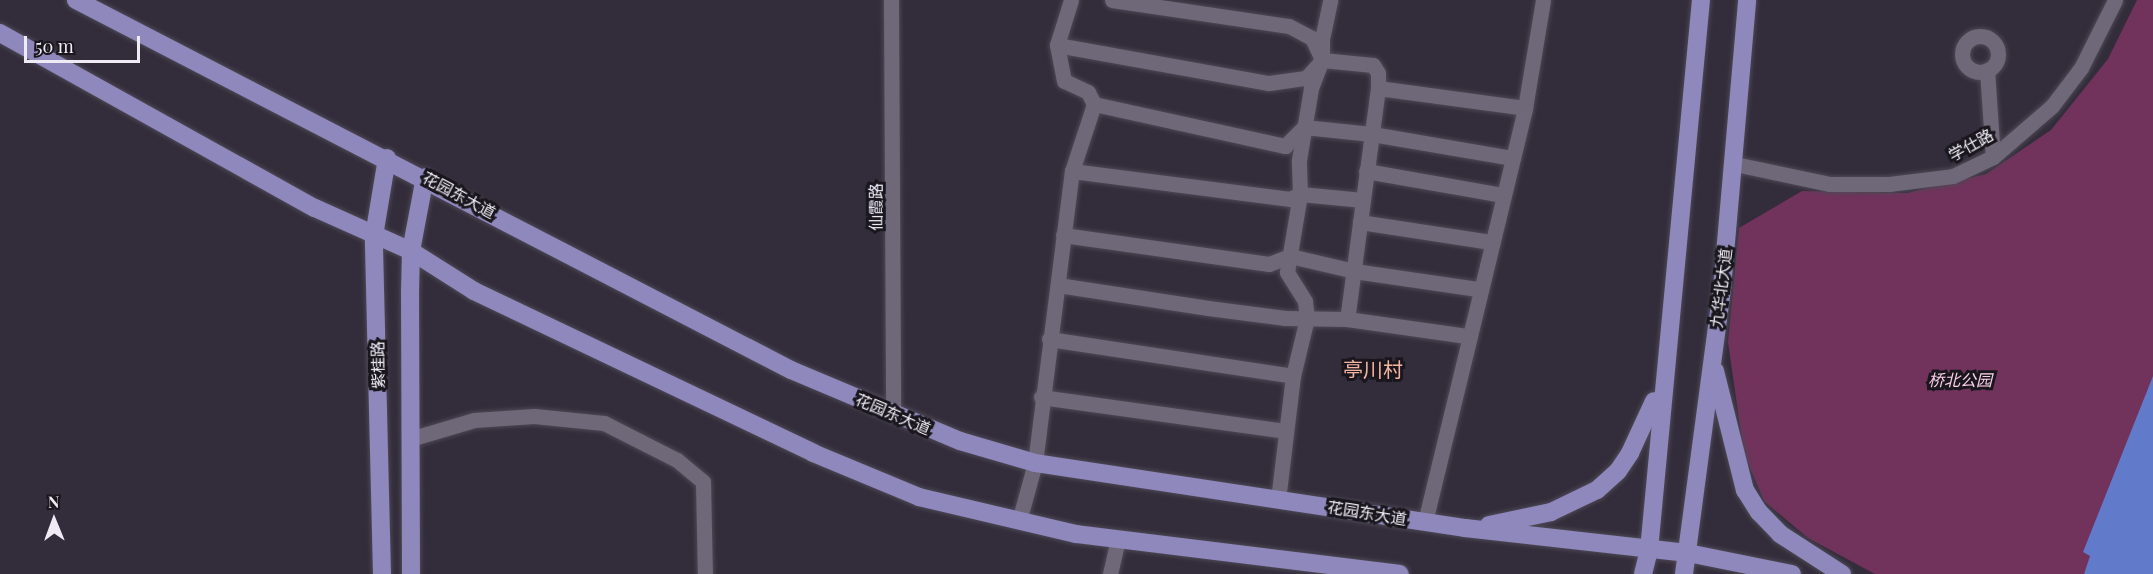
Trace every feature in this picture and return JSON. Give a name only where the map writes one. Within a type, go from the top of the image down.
[{"type":"main road","name":"花园东大道","points":[[76,0],[320,127],[425,177],[791,370],[893,415],[960,441],[1035,463],[1465,528],[1688,553],[1792,574]]},
{"type":"main road","points":[[1643,574],[1648,550],[1662,377],[1701,0]]},
{"type":"main road","name":"九华北大道","points":[[1684,574],[1735,164],[1747,0]]},
{"type":"main road","points":[[0,33],[315,208],[411,251],[474,291],[813,453],[919,497],[1019,521],[1118,539],[1400,574]]},
{"type":"main road","name":"紫桂路","points":[[382,574],[374,236],[387,158]]},
{"type":"main road","name":"紫桂路","points":[[411,574],[411,251],[425,177]]},
{"type":"main road","points":[[1712,360],[1745,490],[1759,512],[1780,534],[1842,574]]},
{"type":"main road","points":[[1465,528],[1551,512],[1597,490],[1630,453],[1662,377]]},
{"type":"street","name":"仙霞路","points":[[891,0],[893,415]]},
{"type":"street","points":[[1019,521],[1035,463],[1041,397],[1072,171],[1094,104],[1088,92],[1064,81],[1057,45],[1071,0]]},
{"type":"street","points":[[1112,0],[1289,26],[1312,39],[1322,60]]},
{"type":"street","points":[[1278,500],[1293,376],[1307,318],[1305,300],[1287,272],[1300,194],[1299,160],[1304,127],[1311,88],[1322,60],[1322,39],[1330,0]]},
{"type":"street","points":[[1425,522],[1478,289],[1525,108],[1543,0]]},
{"type":"street","name":"学仕路","points":[[1735,164],[1829,184],[1889,184],[1953,176],[1993,156],[2052,106],[2081,68],[2115,0]]},
{"type":"street","points":[[1057,45],[1269,83],[1306,78],[1322,60]]},
{"type":"street","points":[[1322,60],[1373,65],[1378,73],[1378,88],[1347,319]]},
{"type":"street","points":[[1987,70],[1993,156]]},
{"type":"street","points":[[1378,88],[1525,108]]},
{"type":"street","points":[[1094,104],[1286,146],[1304,127]]},
{"type":"street","points":[[1304,127],[1372,134],[1513,158]]},
{"type":"street","points":[[1072,171],[1290,199],[1300,194],[1363,200]]},
{"type":"street","points":[[1366,171],[1502,195]]},
{"type":"street","points":[[1360,222],[1491,242]]},
{"type":"street","points":[[1063,235],[1269,264],[1290,256],[1354,271],[1478,289]]},
{"type":"street","points":[[1058,285],[1208,308],[1307,318],[1347,319],[1467,336]]},
{"type":"street","points":[[1049,339],[1293,376]]},
{"type":"street","points":[[1041,397],[1286,431]]},
{"type":"street","points":[[410,439],[474,420],[534,416],[604,423],[677,460],[703,482],[705,574]]},
{"type":"street","points":[[1110,574],[1118,539]]},
{"type":"green space","name":"桥北公园","points":[[2137,0],[2153,0],[2153,417],[2093,574],[1875,574],[1808,538],[1764,501],[1744,454],[1728,342],[1739,228],[1802,191],[1907,193],[1986,174],[2051,130],[2108,59]]},
{"type":"water","points":[[2153,376],[2153,574],[2084,574],[2090,556],[2083,552]]},
{"type":"district","name":"亭川村","points":[[1373,368]]}]
